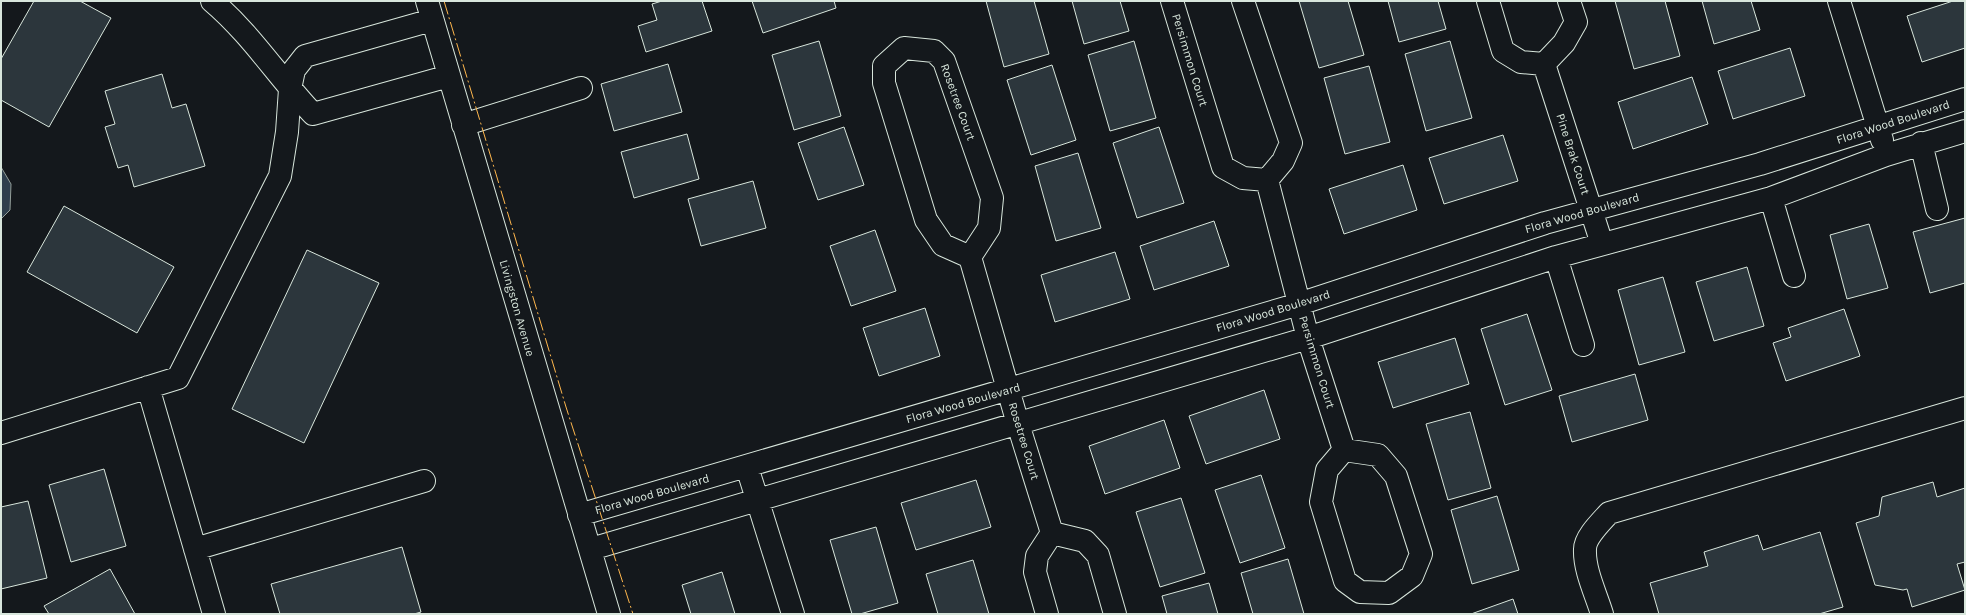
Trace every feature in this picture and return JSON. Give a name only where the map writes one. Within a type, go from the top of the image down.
[{"type":"street","points":[[212,1],[233,18],[290,90],[314,114],[449,76]]},
{"type":"street","name":"Persimmon Court","points":[[1172,1],[1223,166],[1243,178],[1267,180],[1308,338],[1344,450]]},
{"type":"street","points":[[1243,1],[1291,143],[1283,162],[1267,180]]},
{"type":"street","points":[[1488,1],[1503,50],[1521,62],[1544,64],[1564,43],[1576,22],[1569,1]]},
{"type":"street","points":[[1839,1],[1879,127],[1886,155]]},
{"type":"street","points":[[1,434],[178,378],[280,176],[287,132],[290,90],[294,70],[305,56],[429,11]]},
{"type":"street","name":"Livingston Avenue","points":[[429,11],[579,515],[591,549],[609,614]]},
{"type":"street","name":"Rosetree Court","points":[[970,257],[943,245],[926,220],[884,83],[884,66],[904,48],[934,51],[944,61],[992,198],[989,228],[970,257],[1018,424],[1052,533]]},
{"type":"street","name":"Pine Brak Court","points":[[1544,64],[1602,244]]},
{"type":"street","points":[[463,125],[581,88]]},
{"type":"street","name":"Flora Wood Boulevard","points":[[579,515],[1299,304],[1590,209],[1760,164],[1965,99]]},
{"type":"street","points":[[591,549],[1308,338],[1556,257],[1771,198],[1886,155],[1921,143],[1965,131]]},
{"type":"street","points":[[1921,143],[1937,209]]},
{"type":"street","points":[[1771,198],[1794,276]]},
{"type":"street","points":[[1556,257],[1583,345]]},
{"type":"street","points":[[148,387],[214,614]]},
{"type":"street","points":[[1602,614],[1588,569],[1585,547],[1594,530],[1609,513],[1965,408]]},
{"type":"street","points":[[1344,450],[1378,455],[1396,476],[1421,554],[1412,576],[1389,593],[1360,592],[1345,581],[1321,502],[1327,470],[1344,450]]},
{"type":"street","points":[[748,466],[793,614]]},
{"type":"street","points":[[195,549],[424,481]]},
{"type":"street","points":[[1047,614],[1035,572],[1037,556],[1052,533],[1085,540],[1098,555],[1115,614]]},
{"type":"water","points":[[1,167],[11,184],[10,210],[1,219]]},
{"type":"building","points":[[34,1],[80,1],[111,18],[49,127],[1,100],[1,59]]},
{"type":"building","points":[[662,1],[702,1],[712,31],[646,52],[638,26],[657,20],[652,4]]},
{"type":"building","points":[[752,1],[834,1],[836,8],[763,33]]},
{"type":"building","points":[[986,1],[1034,1],[1049,54],[1004,67]]},
{"type":"building","points":[[1072,1],[1120,1],[1129,31],[1084,44]]},
{"type":"building","points":[[1299,1],[1348,1],[1364,55],[1319,68]]},
{"type":"building","points":[[1388,1],[1438,1],[1446,29],[1399,42]]},
{"type":"building","points":[[1615,1],[1665,1],[1680,56],[1634,69]]},
{"type":"building","points":[[1702,1],[1751,1],[1760,30],[1714,44]]},
{"type":"building","points":[[1953,1],[1965,1],[1965,48],[1922,62],[1907,16]]},
{"type":"building","points":[[819,41],[841,116],[794,130],[772,55]]},
{"type":"building","points":[[1134,41],[1156,118],[1110,131],[1088,55]]},
{"type":"building","points":[[1450,41],[1472,118],[1426,131],[1405,54]]},
{"type":"building","points":[[1790,48],[1805,96],[1733,119],[1718,71]]},
{"type":"building","points":[[668,64],[682,112],[614,131],[601,84]]},
{"type":"building","points":[[1052,65],[1076,140],[1031,155],[1007,80]]},
{"type":"building","points":[[1369,66],[1390,142],[1345,154],[1324,78]]},
{"type":"building","points":[[162,74],[172,108],[186,104],[205,166],[134,187],[128,165],[118,168],[105,127],[115,124],[105,91]]},
{"type":"building","points":[[1692,77],[1708,124],[1633,149],[1618,102]]},
{"type":"building","points":[[844,127],[864,185],[818,200],[798,143]]},
{"type":"building","points":[[1159,127],[1184,203],[1137,218],[1113,143]]},
{"type":"building","points":[[687,134],[699,179],[634,198],[621,152]]},
{"type":"building","points":[[1503,135],[1518,181],[1444,204],[1429,158]]},
{"type":"building","points":[[1078,153],[1101,228],[1056,241],[1035,166]]},
{"type":"building","points":[[1403,165],[1417,210],[1344,234],[1329,189]]},
{"type":"building","points":[[753,181],[766,228],[701,246],[688,199]]},
{"type":"building","points":[[64,206],[174,267],[137,333],[27,272]]},
{"type":"building","points":[[1965,218],[1965,283],[1930,293],[1913,232]]},
{"type":"building","points":[[1214,221],[1229,266],[1154,290],[1140,246]]},
{"type":"building","points":[[1869,224],[1888,288],[1847,299],[1830,235]]},
{"type":"building","points":[[875,230],[896,291],[851,306],[830,246]]},
{"type":"building","points":[[307,250],[379,283],[304,443],[232,409]]},
{"type":"building","points":[[1115,252],[1130,299],[1055,322],[1041,275]]},
{"type":"building","points":[[1747,267],[1764,326],[1714,341],[1696,282]]},
{"type":"building","points":[[1663,277],[1685,352],[1639,365],[1618,290]]},
{"type":"building","points":[[925,308],[940,356],[879,376],[863,328]]},
{"type":"building","points":[[1844,309],[1860,356],[1786,381],[1773,343],[1791,337],[1788,328]]},
{"type":"building","points":[[1527,314],[1552,390],[1505,405],[1481,329]]},
{"type":"building","points":[[1455,338],[1469,384],[1393,408],[1378,362]]},
{"type":"building","points":[[1635,374],[1648,420],[1572,442],[1559,396]]},
{"type":"building","points":[[1264,390],[1280,439],[1206,464],[1189,416]]},
{"type":"building","points":[[1470,412],[1491,488],[1448,500],[1426,424]]},
{"type":"building","points":[[1164,420],[1180,468],[1105,494],[1089,446]]},
{"type":"building","points":[[104,469],[126,546],[71,562],[49,485]]},
{"type":"building","points":[[1261,475],[1285,548],[1240,563],[1215,490]]},
{"type":"building","points":[[976,480],[991,527],[916,550],[901,503]]},
{"type":"building","points":[[1933,482],[1937,497],[1965,488],[1965,562],[1957,564],[1965,590],[1912,607],[1907,589],[1903,590],[1875,585],[1856,523],[1879,516],[1882,497]]},
{"type":"building","points":[[1497,496],[1519,570],[1472,584],[1451,510]]},
{"type":"building","points":[[1181,498],[1205,573],[1160,587],[1136,512]]},
{"type":"building","points":[[28,501],[47,578],[1,589],[1,507]]},
{"type":"building","points":[[876,527],[898,603],[860,614],[852,614],[830,540]]},
{"type":"building","points":[[1820,532],[1843,607],[1819,614],[1659,614],[1650,583],[1708,566],[1704,552],[1758,535],[1763,550]]},
{"type":"building","points":[[402,547],[421,612],[414,614],[280,614],[271,584]]},
{"type":"building","points":[[1288,559],[1304,614],[1253,614],[1241,573]]},
{"type":"building","points":[[973,560],[989,614],[938,614],[926,574]]},
{"type":"building","points":[[110,569],[135,614],[49,614],[44,606]]},
{"type":"building","points":[[722,572],[735,614],[691,614],[682,585]]},
{"type":"building","points":[[1209,583],[1218,614],[1167,614],[1162,596]]},
{"type":"building","points":[[1513,599],[1518,614],[1471,614]]},
{"type":"power","points":[[444,1],[566,407],[633,614]]}]
